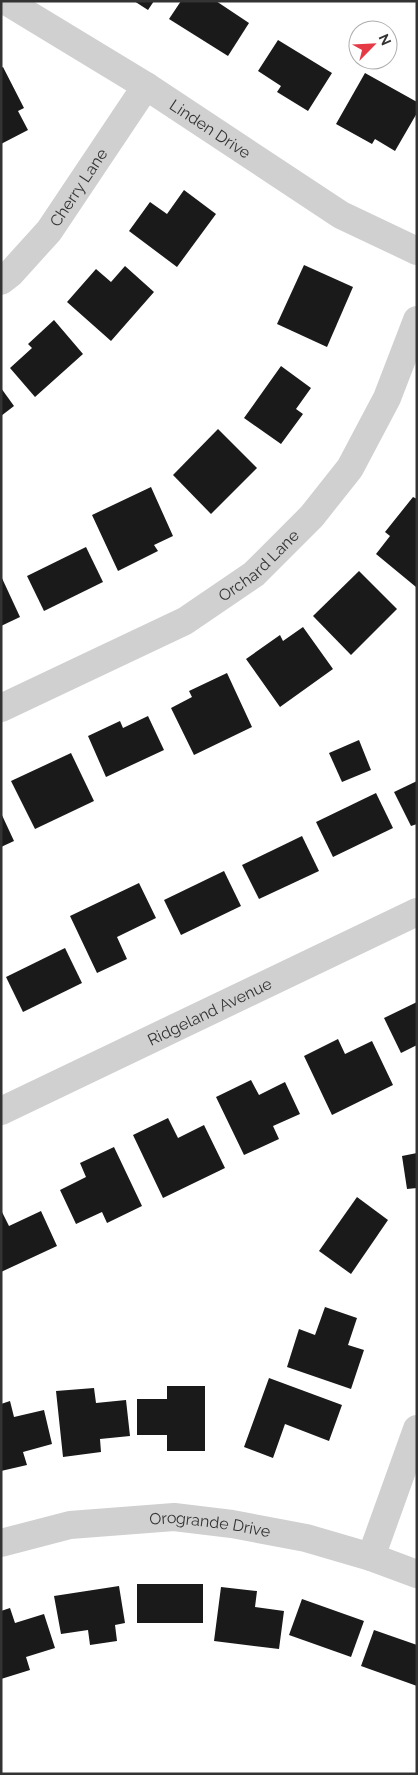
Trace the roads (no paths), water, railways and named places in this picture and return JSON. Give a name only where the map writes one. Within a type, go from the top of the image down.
[{"type":"street","name":"Linden Drive","points":[[6,1],[146,86],[341,215],[417,251]]},
{"type":"street","name":"Cherry Lane","points":[[1,281],[10,274],[49,231],[146,86]]},
{"type":"street","name":"Orchard Lane","points":[[1,708],[185,621],[254,574],[312,516],[350,468],[387,398],[417,320]]},
{"type":"street","name":"Ridgeland Avenue","points":[[1,1110],[417,912]]},
{"type":"street","points":[[372,1557],[417,1429]]},
{"type":"street","name":"Orogrande Drive","points":[[1,1543],[70,1525],[174,1517],[232,1524],[306,1538],[372,1557],[417,1574]]}]
